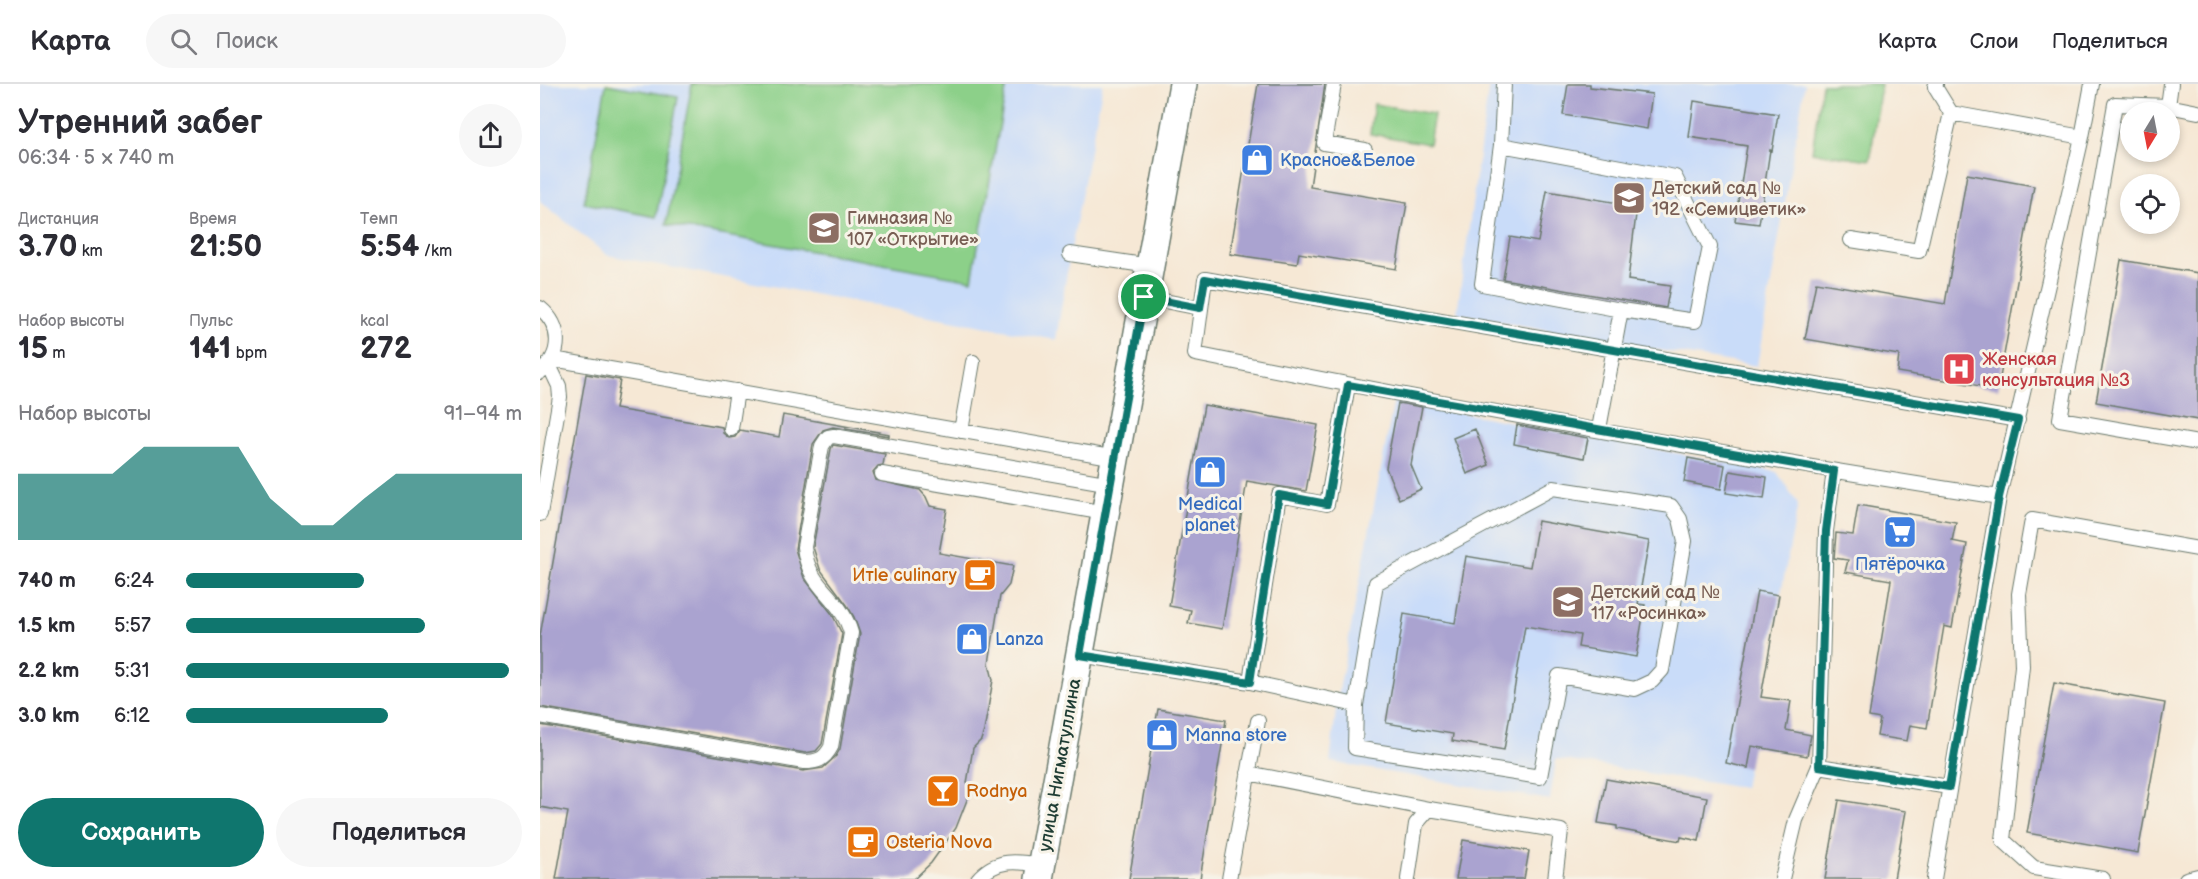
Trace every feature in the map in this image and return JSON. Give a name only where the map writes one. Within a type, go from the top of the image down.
[{"type":"street","name":"улица Нигматуллина","points":[[1041,872],[1183,84]]},
{"type":"lane","points":[[1334,84],[1324,143],[1365,150]]},
{"type":"lane","points":[[1501,145],[1675,177],[1710,247],[1695,321],[1621,310],[1482,284],[1501,145],[1504,84]]},
{"type":"lane","points":[[1851,240],[1919,251],[1951,113],[1935,87],[1936,84]]},
{"type":"lane","points":[[1934,879],[1999,497],[2082,137],[2092,84]]},
{"type":"lane","points":[[2169,102],[2171,84]]},
{"type":"lane","points":[[2120,104],[2115,104],[2060,419],[2198,443]]},
{"type":"lane","points":[[2180,108],[2198,112]]},
{"type":"lane","points":[[1951,113],[2082,137]]},
{"type":"lane","points":[[1070,254],[1150,266]]},
{"type":"lane","points":[[1999,497],[1834,471],[1348,385],[1194,354],[1205,279],[2018,420]]},
{"type":"lane","points":[[1144,297],[1200,308]]},
{"type":"lane","points":[[540,308],[548,314],[557,331],[558,341],[547,366]]},
{"type":"lane","points":[[1599,429],[1621,310]]},
{"type":"lane","points":[[961,431],[973,362]]},
{"type":"lane","points":[[547,366],[737,391],[1116,458]]},
{"type":"lane","points":[[540,514],[560,397],[559,386],[547,366]]},
{"type":"lane","points":[[1250,682],[1279,495],[1327,504],[1348,385]]},
{"type":"lane","points":[[730,429],[737,391]]},
{"type":"lane","points":[[540,716],[804,762],[815,762],[822,759],[831,747],[850,633],[846,618],[839,606],[815,582],[804,547],[822,446],[828,437],[1111,484]]},
{"type":"lane","points":[[1782,879],[1796,820],[1819,766],[1826,531],[1834,471]]},
{"type":"lane","points":[[882,474],[1105,513]]},
{"type":"lane","points":[[1553,488],[1671,506],[1680,519],[1685,541],[1662,670],[1652,681],[1635,689],[1559,676],[1540,777],[1355,748],[1356,705],[1376,583],[1553,488]]},
{"type":"lane","points":[[2103,879],[2034,868],[2003,840],[2022,666],[2019,594],[2032,520],[2198,549]]},
{"type":"lane","points":[[1080,655],[1250,682],[1356,705]]},
{"type":"lane","points":[[1229,879],[1258,721]]},
{"type":"lane","points":[[1819,766],[1949,787]]},
{"type":"lane","points":[[1248,772],[1429,809],[1561,831],[1555,879]]},
{"type":"lane","points":[[1408,879],[1416,824],[1429,809]]},
{"type":"lane","points":[[978,879],[992,867],[1007,861],[1041,872]]},
{"type":"lane","points":[[2186,879],[2198,876]]},
{"type":"shaded area","name":"Гимназия № 107 «Открытие»","points":[[540,84],[1103,84],[1056,340],[607,255],[540,201]]},
{"type":"shaded area","name":"Детский сад № 192 «Семицветик»","points":[[1489,84],[1805,84],[1757,366],[1614,343],[1457,313]]},
{"type":"shaded area","name":"Детский сад № 117 «Росинка»","points":[[1394,400],[1777,472],[1798,504],[1744,788],[1556,759],[1550,800],[1330,762],[1337,701]]},
{"type":"green space","points":[[606,84],[678,97],[656,217],[584,203]]},
{"type":"green space","points":[[692,84],[1007,84],[972,280],[666,225]]},
{"type":"green space","points":[[1822,84],[1881,84],[1870,160],[1812,152]]},
{"type":"green space","points":[[1374,104],[1434,114],[1429,144],[1370,134]]},
{"type":"building","points":[[1258,84],[1325,84],[1310,187],[1407,203],[1396,269],[1299,253],[1297,264],[1230,254]]},
{"type":"building","points":[[1568,84],[1590,84],[1590,87],[1652,94],[1647,129],[1563,115]]},
{"type":"building","points":[[1694,101],[1778,114],[1759,224],[1735,221],[1747,146],[1689,137]]},
{"type":"building","points":[[1967,174],[2034,186],[1998,389],[1897,372],[1899,355],[1805,339],[1816,282],[1945,304]]},
{"type":"building","points":[[1547,191],[1637,206],[1628,280],[1670,286],[1666,308],[1503,279],[1510,237],[1538,242]]},
{"type":"building","points":[[2121,260],[2198,273],[2198,420],[2096,402]]},
{"type":"building","points":[[586,374],[620,380],[615,409],[722,427],[723,433],[729,438],[735,437],[740,430],[779,437],[783,415],[889,434],[889,436],[833,427],[823,430],[813,444],[795,549],[804,578],[832,614],[842,634],[822,744],[816,751],[805,753],[540,707],[540,636]]},
{"type":"building","points":[[1398,403],[1422,407],[1411,465],[1421,489],[1399,499],[1386,468]]},
{"type":"building","points":[[1204,405],[1318,425],[1306,491],[1247,481],[1222,629],[1188,623],[1191,610],[1169,606]]},
{"type":"building","points":[[1517,425],[1588,438],[1584,458],[1514,444]]},
{"type":"building","points":[[1475,429],[1489,465],[1467,474],[1453,438]]},
{"type":"building","points":[[833,445],[885,454],[883,465],[878,466],[873,472],[876,480],[920,490],[930,506],[947,509],[939,553],[1013,566],[1009,585],[1000,596],[989,663],[993,680],[984,731],[981,740],[973,748],[967,783],[972,787],[956,828],[931,863],[914,879],[556,879],[568,812],[540,807],[540,725],[803,771],[823,768],[836,756],[840,749],[860,634],[847,605],[820,569],[813,547]]},
{"type":"building","points":[[1688,458],[1725,465],[1721,489],[1684,482]]},
{"type":"building","points":[[1730,471],[1767,477],[1764,499],[1726,493]]},
{"type":"building","points":[[1858,505],[1956,522],[1952,541],[1967,544],[1952,628],[1944,626],[1927,728],[1910,725],[1907,741],[1877,736],[1880,719],[1869,717],[1891,580],[1845,572],[1848,560],[1834,558],[1836,533],[1853,535]]},
{"type":"building","points":[[1538,521],[1649,541],[1638,604],[1645,605],[1636,657],[1578,647],[1580,635],[1525,626],[1504,750],[1452,741],[1453,734],[1386,723],[1404,614],[1455,623],[1466,556],[1530,567]]},
{"type":"building","points":[[1757,591],[1779,595],[1761,697],[1791,701],[1786,730],[1811,735],[1807,756],[1752,746],[1748,768],[1726,763]]},
{"type":"building","points":[[2054,683],[2165,703],[2138,853],[2027,833]]},
{"type":"building","points":[[1158,709],[1226,720],[1200,879],[1129,879]]},
{"type":"building","points":[[1606,779],[1707,797],[1699,841],[1681,837],[1680,841],[1598,823]]},
{"type":"building","points":[[1839,800],[1906,811],[1894,879],[1825,879]]},
{"type":"building","points":[[1463,840],[1529,851],[1524,879],[1456,879]]},
{"type":"place","name":"Красное&Белое","points":[[1257,160]]},
{"type":"place","name":"Детский сад № 192 «Семицветик»","points":[[1629,198]]},
{"type":"place","name":"Гимназия № 107 «Открытие»","points":[[824,228]]},
{"type":"place","name":"Женская консультация №3","points":[[1959,369]]},
{"type":"place","name":"Medical planet","points":[[1210,472]]},
{"type":"place","name":"Пятёрочка","points":[[1900,532]]},
{"type":"place","name":"Итle culinary","points":[[980,575]]},
{"type":"place","name":"Детский сад № 117 «Росинка»","points":[[1568,602]]},
{"type":"place","name":"Lanza","points":[[972,639]]},
{"type":"place","name":"Manna store","points":[[1162,735]]},
{"type":"place","name":"Rodnya","points":[[943,791]]},
{"type":"place","name":"Osteria Nova","points":[[863,842]]},
{"type":"route","points":[[1205,279],[2018,420],[1999,497],[1949,787],[1819,766],[1827,558],[1826,531],[1834,471],[1348,385],[1327,504],[1279,495],[1250,682],[1080,655],[1144,297],[1200,308],[1205,279]]}]
